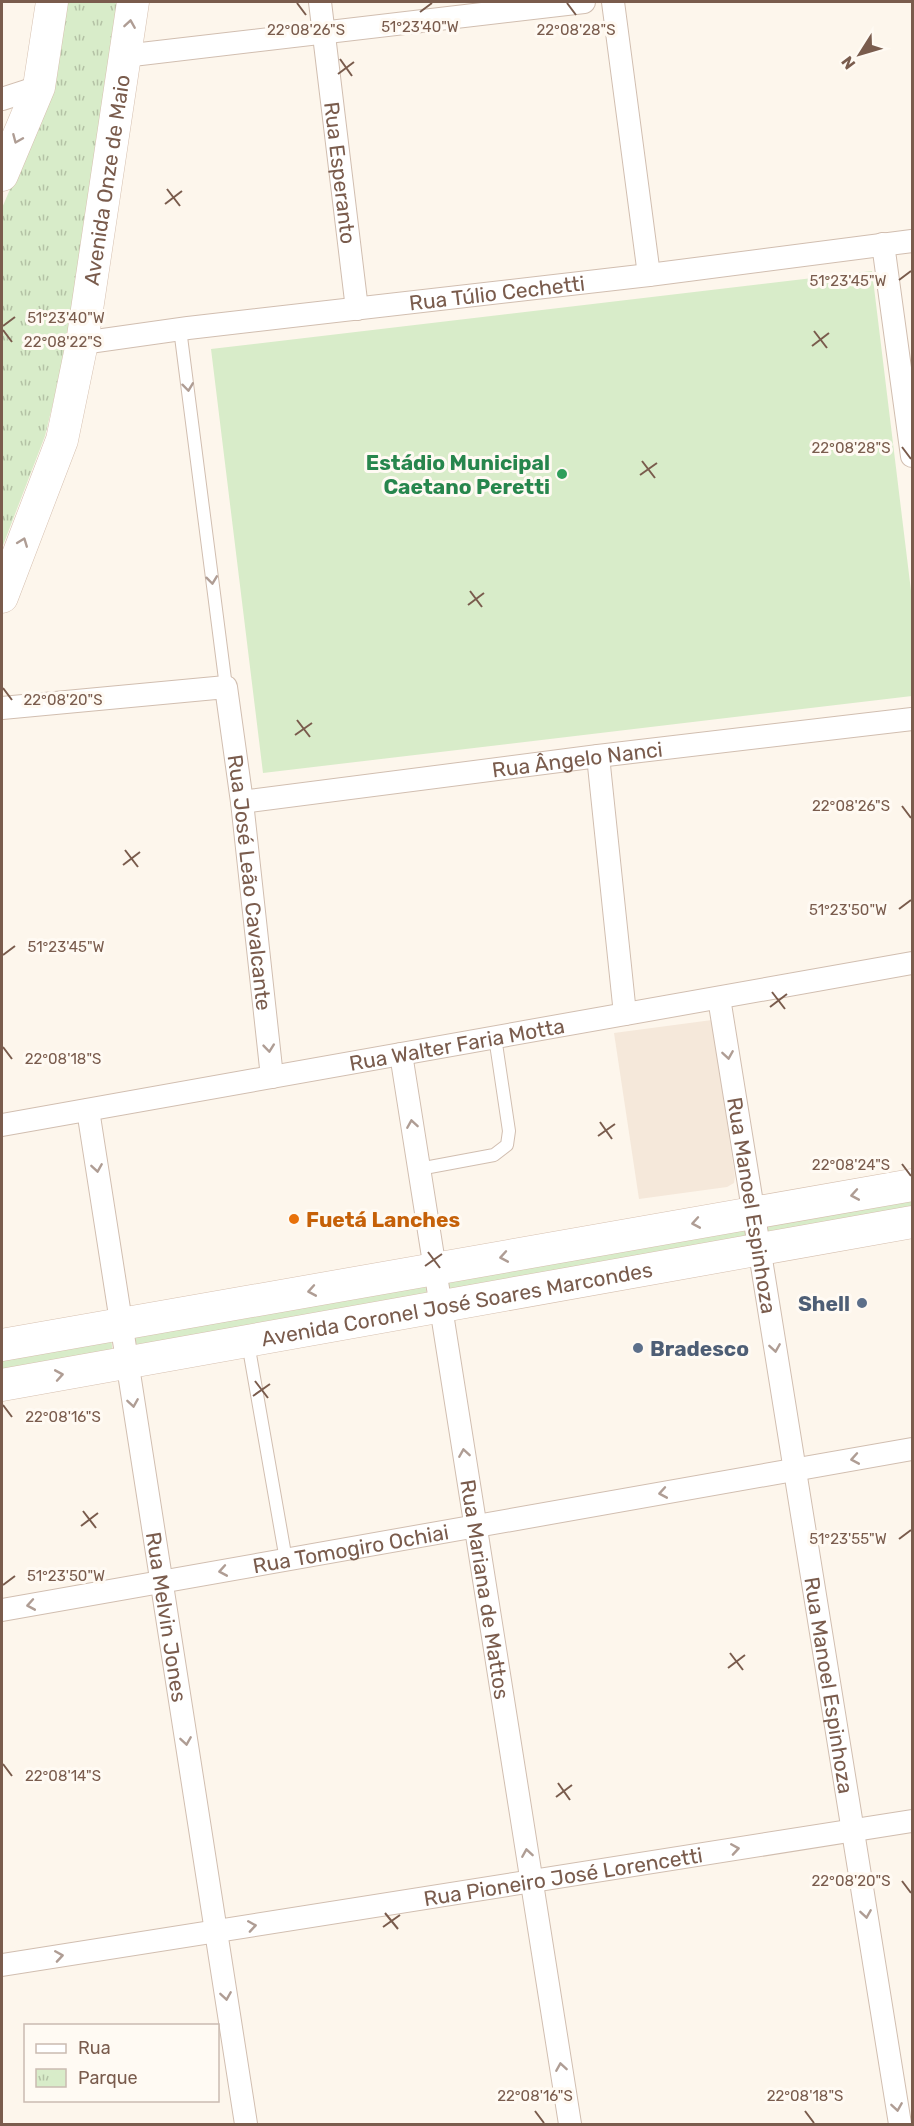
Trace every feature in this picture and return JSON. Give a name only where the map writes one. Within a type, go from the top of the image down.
[{"type":"main road","points":[[2,175],[39,87],[52,2]]},
{"type":"main road","name":"Avenida Onze de Maio","points":[[2,597],[62,440],[82,343],[133,2]]},
{"type":"main road","name":"Avenida Coronel José Soares Marcondes","points":[[2,1345],[912,1185]]},
{"type":"main road","name":"Avenida Coronel José Soares Marcondes","points":[[2,1385],[912,1222]]},
{"type":"street","name":"Rua Esperanto","points":[[320,2],[357,309]]},
{"type":"street","points":[[124,56],[584,2]]},
{"type":"street","points":[[613,2],[649,275]]},
{"type":"street","points":[[2,99],[39,87]]},
{"type":"street","name":"Rua Túlio Cechetti","points":[[82,343],[180,329],[912,242]]},
{"type":"street","points":[[883,244],[912,456]]},
{"type":"street","points":[[2,708],[226,687]]},
{"type":"street","name":"Rua José Leão Cavalcante","points":[[226,687],[242,802],[272,1077]]},
{"type":"street","name":"Rua Ângelo Nanci","points":[[242,802],[912,718]]},
{"type":"street","points":[[598,756],[625,1014]]},
{"type":"street","name":"Rua Walter Faria Motta","points":[[2,1125],[912,963]]},
{"type":"street","name":"Rua Manoel Espinhoza","points":[[719,998],[900,2124]]},
{"type":"street","name":"Rua Mariana de Mattos","points":[[401,1054],[570,2124]]},
{"type":"street","name":"Rua Melvin Jones","points":[[88,1110],[246,2124]]},
{"type":"street","name":"Rua Tomogiro Ochiai","points":[[2,1610],[912,1449]]},
{"type":"street","name":"Rua Pioneiro José Lorencetti","points":[[2,1965],[912,1821]]},
{"type":"lane","points":[[180,329],[226,687]]},
{"type":"lane","points":[[419,1170],[494,1155],[507,1145],[509,1131],[495,1037]]},
{"type":"lane","points":[[248,1341],[286,1560]]},
{"type":"shaded area","points":[[712,1020],[734,1183],[727,1187],[639,1199],[614,1033]]},
{"type":"green space","points":[[61,2],[123,2],[68,341],[45,436],[2,548],[2,208],[22,161]]},
{"type":"green space","name":"Estádio Municipal Caetano Peretti","points":[[872,271],[912,599],[912,696],[263,773],[211,349]]},
{"type":"green space","points":[[912,1196],[912,1211],[768,1237],[766,1222]]},
{"type":"green space","points":[[744,1226],[747,1240],[450,1293],[448,1278]]},
{"type":"green space","points":[[425,1283],[427,1297],[137,1349],[135,1334]]},
{"type":"green space","points":[[111,1339],[113,1353],[2,1373],[2,1358]]},
{"type":"place","name":"Estádio Municipal Caetano Peretti","points":[[562,474]]},
{"type":"place","name":"Fuetá Lanches","points":[[294,1219]]},
{"type":"place","name":"Shell","points":[[862,1303]]},
{"type":"place","name":"Bradesco","points":[[638,1348]]}]
